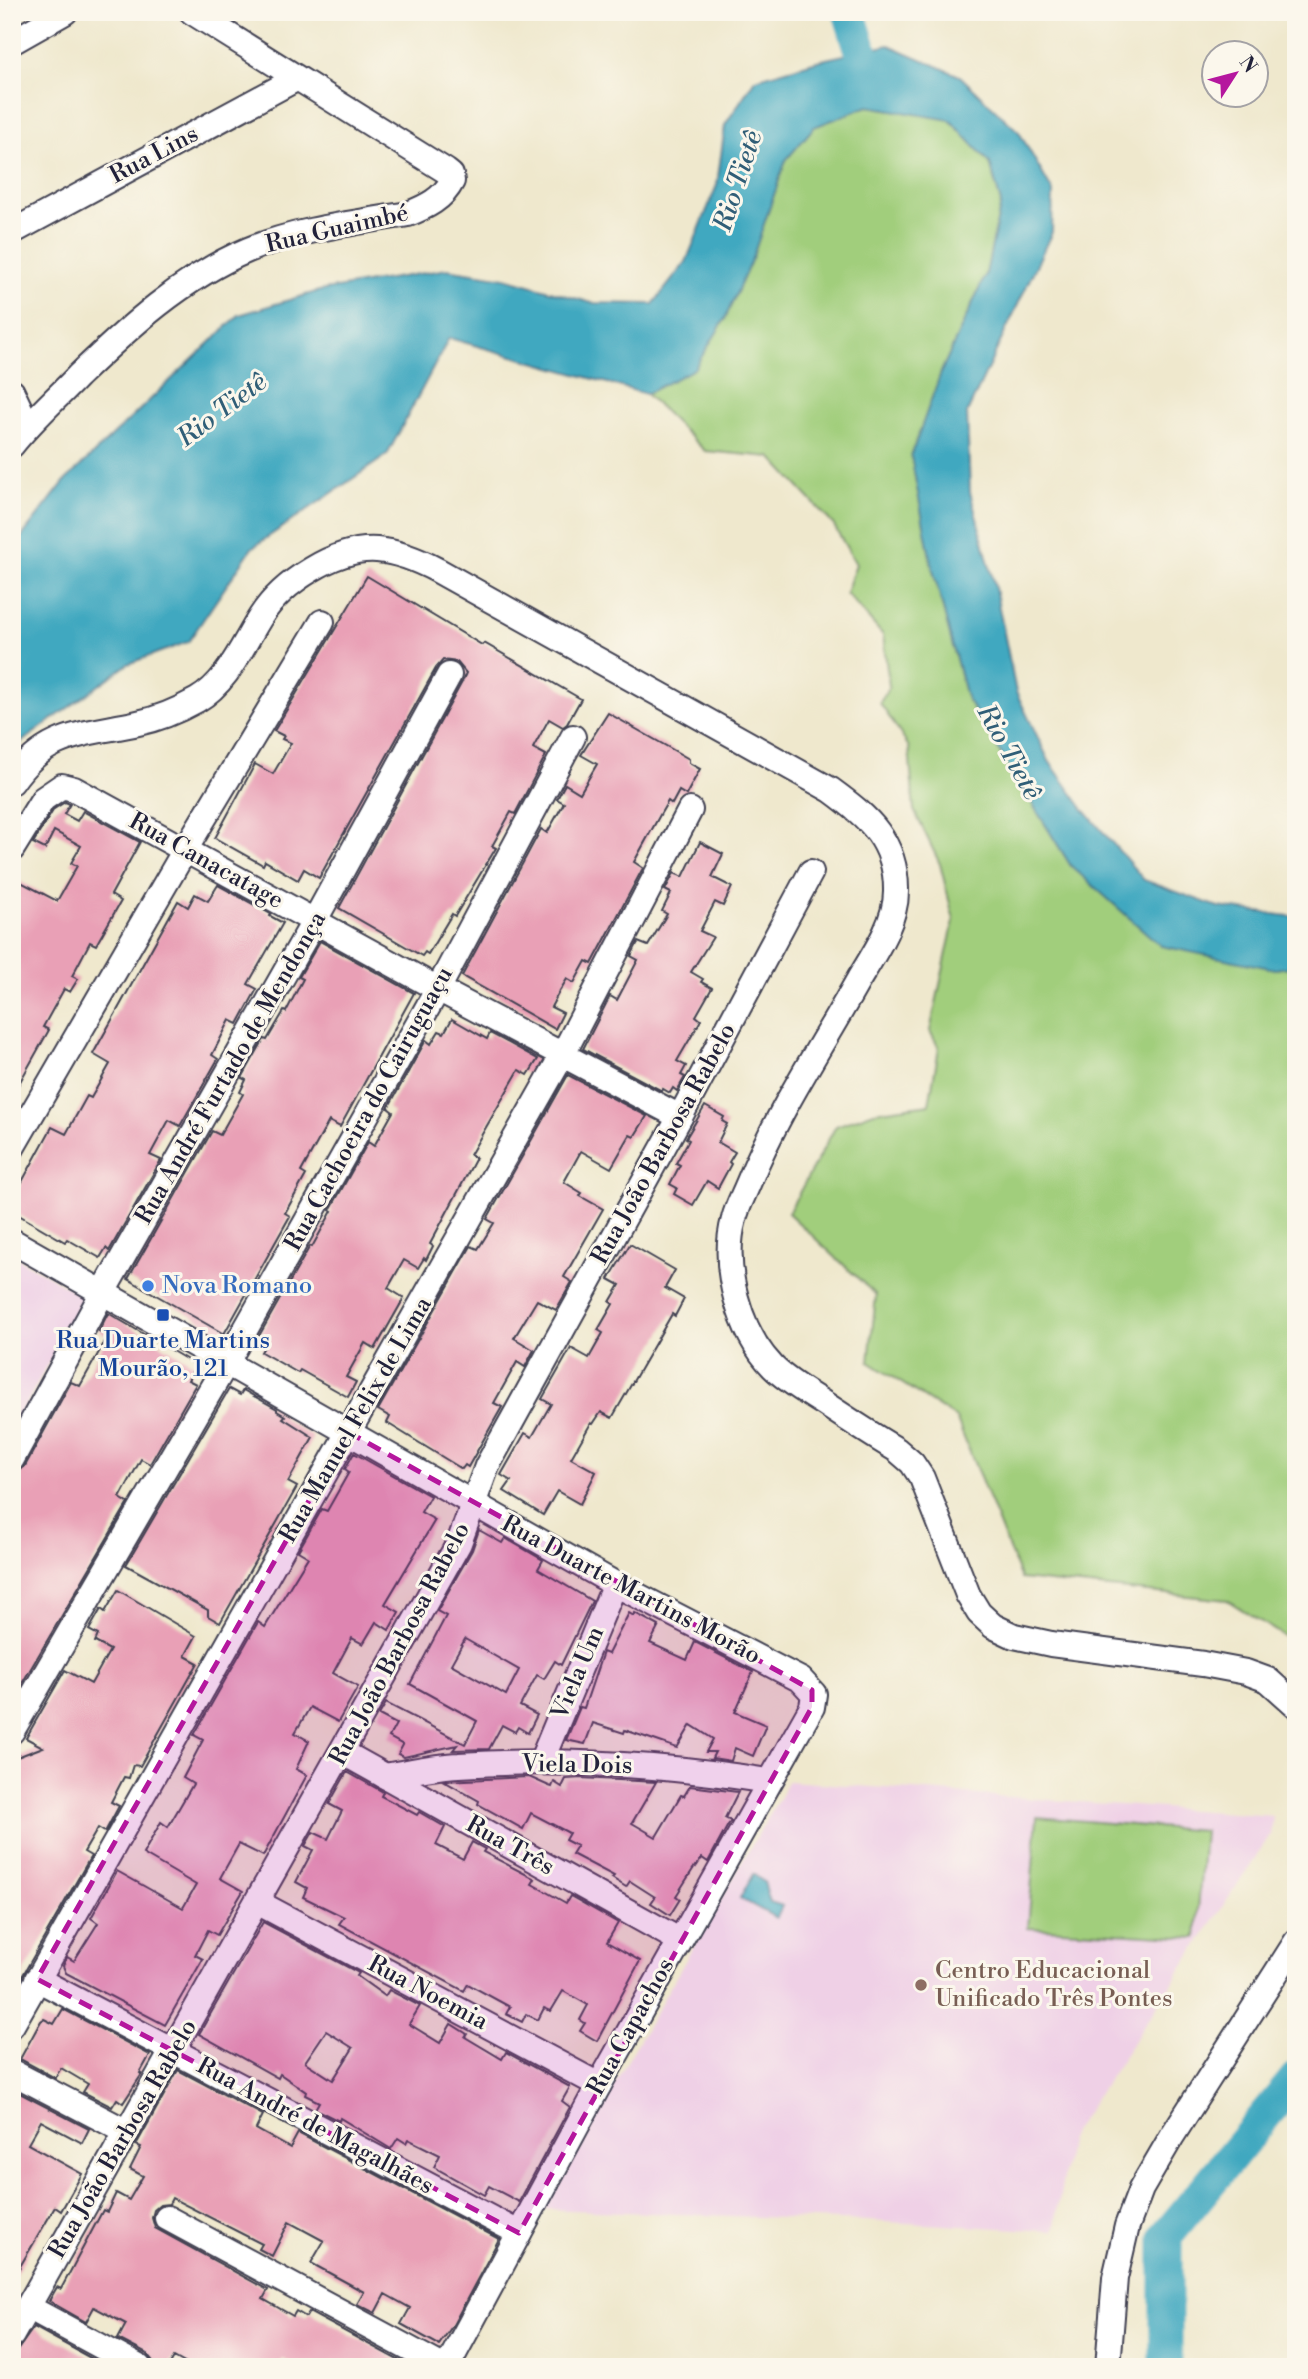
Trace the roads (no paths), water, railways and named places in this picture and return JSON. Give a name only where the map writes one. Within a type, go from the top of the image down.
[{"type":"street","points":[[12,42],[65,12]]},
{"type":"street","name":"Rua Guaimbé","points":[[12,445],[134,322],[200,275],[248,250],[296,235],[408,214],[425,208],[449,189],[451,175],[446,171],[192,12]]},
{"type":"street","name":"Rua Lins","points":[[12,232],[296,79]]},
{"type":"street","points":[[12,392],[28,426]]},
{"type":"street","points":[[12,782],[32,758],[60,740],[139,723],[178,710],[200,698],[221,682],[263,613],[292,582],[343,555],[374,550],[401,554],[438,570],[831,790],[864,814],[879,832],[892,861],[896,893],[893,911],[876,949],[764,1145],[733,1220],[730,1275],[735,1298],[754,1342],[772,1366],[792,1382],[912,1462],[922,1478],[968,1595],[979,1613],[993,1626],[1014,1636],[1051,1644],[1245,1672],[1268,1680],[1296,1704]]},
{"type":"street","points":[[12,1148],[321,622]]},
{"type":"street","name":"Rua André Furtado de Mendonça","points":[[12,1459],[449,676]]},
{"type":"street","name":"Rua Cachoeira do Cairuguaçu","points":[[12,1731],[227,1362],[438,989],[573,737]]},
{"type":"street","name":"Rua Canacatage","points":[[12,849],[43,799],[62,786],[75,789],[438,989],[680,1117]]},
{"type":"street","name":"Rua Manuel Felix de Lima","points":[[12,2025],[563,1054],[690,810]]},
{"type":"street","name":"Rua João Barbosa Rabelo","points":[[12,2335],[459,1543],[487,1466],[680,1117],[811,872]]},
{"type":"street","name":"Rua Duarte Martins Morão","points":[[12,1241],[615,1584],[801,1681],[812,1690]]},
{"type":"street","name":"Viela Um","points":[[541,1762],[615,1584]]},
{"type":"street","name":"Rua Capachos","points":[[445,2367],[679,1940],[812,1707],[812,1690]]},
{"type":"street","name":"Rua Três","points":[[342,1752],[679,1940]]},
{"type":"street","name":"Viela Dois","points":[[385,1776],[456,1765],[541,1762],[701,1770],[768,1781]]},
{"type":"street","name":"Rua Noemia","points":[[257,1902],[599,2085]]},
{"type":"street","points":[[1108,2367],[1115,2278],[1127,2226],[1141,2189],[1296,1942]]},
{"type":"street","name":"Rua André de Magalhães","points":[[37,1979],[519,2233]]},
{"type":"street","points":[[12,2072],[127,2132]]},
{"type":"street","points":[[167,2218],[445,2367]]},
{"type":"street","points":[[28,2307],[139,2367]]},
{"type":"water","name":"Rio Tietê","points":[[889,45],[960,76],[1019,132],[1053,192],[1052,232],[967,413],[970,492],[994,583],[1016,692],[1049,761],[1085,811],[1144,880],[1218,907],[1296,917],[1296,966],[1275,969],[1161,946],[1071,866],[966,697],[931,562],[911,456],[942,370],[986,274],[1001,203],[990,163],[950,120],[868,106],[814,127],[786,160],[753,256],[725,319],[694,369],[646,394],[449,338],[387,455],[252,548],[188,642],[128,664],[12,749],[12,549],[65,481],[239,315],[319,291],[447,269],[505,278],[592,303],[653,304],[686,262],[717,185],[725,125],[755,79],[817,61]]},
{"type":"water","points":[[753,1874],[764,1882],[770,1902],[783,1906],[776,1918],[740,1898]]},
{"type":"waterway","points":[[849,12],[867,70]]},
{"type":"waterway","points":[[1166,2367],[1166,2236],[1296,2078]]},
{"type":"place","name":"Nova Romano","points":[[148,1286]]},
{"type":"place","name":"Rua Duarte Martins Mourão, 121","points":[[163,1315]]},
{"type":"place","name":"Centro Educacional Unificado Três Pontes","points":[[921,1985]]}]
